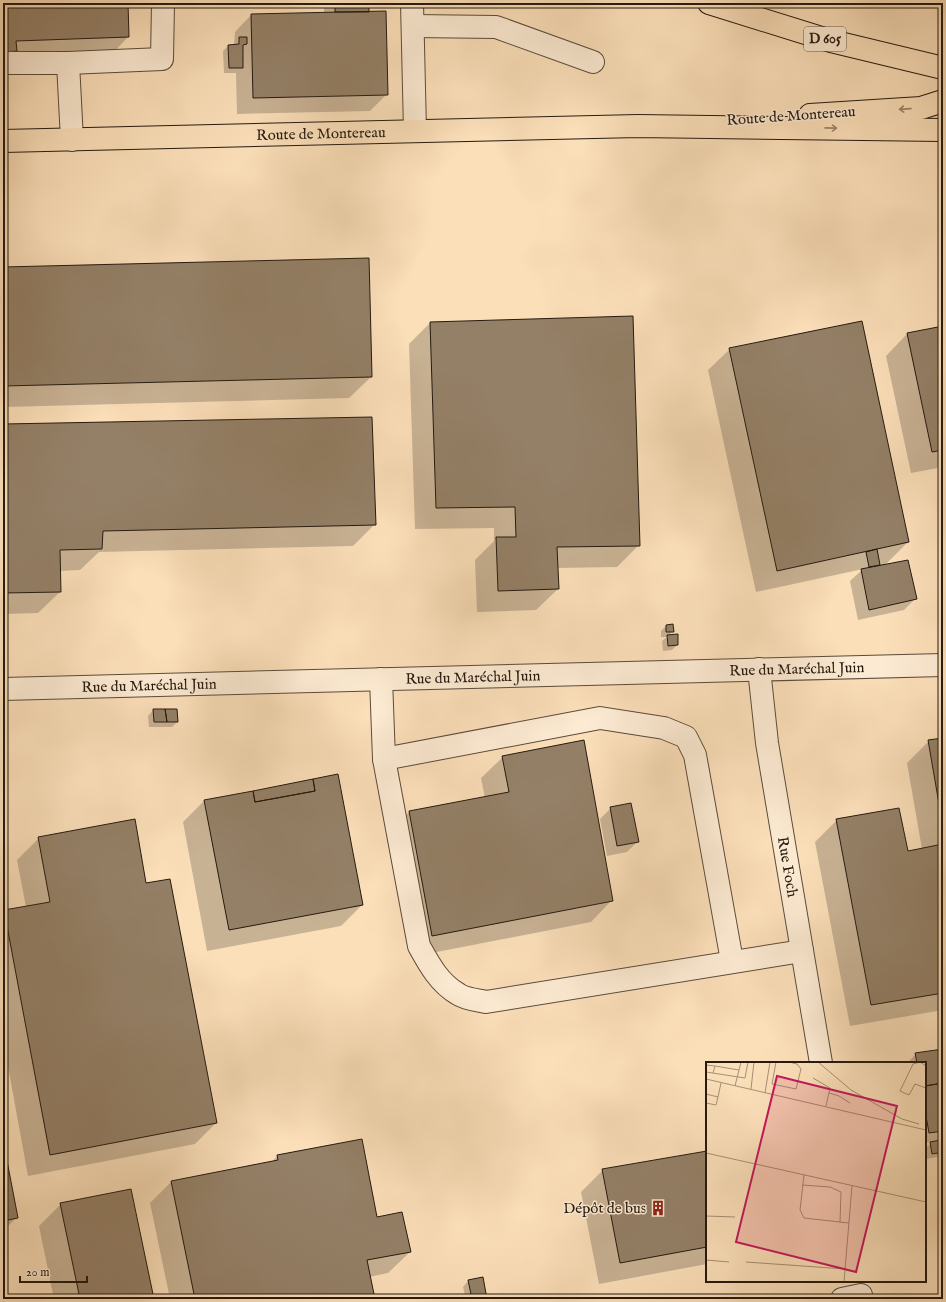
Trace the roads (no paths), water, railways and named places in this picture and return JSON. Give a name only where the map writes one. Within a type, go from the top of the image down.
[{"type":"main road","name":"D 605","points":[[709,3],[831,41],[943,68]]},
{"type":"main road","name":"Route de Montereau","points":[[638,126],[921,108],[943,101]]},
{"type":"main road","name":"Route de Montereau","points":[[3,141],[638,126],[943,130]]},
{"type":"street","points":[[3,63],[68,63],[162,59],[163,3]]},
{"type":"street","points":[[412,3],[415,131]]},
{"type":"street","points":[[413,26],[496,27],[593,62]]},
{"type":"street","points":[[68,63],[72,140]]},
{"type":"street","name":"Rue du Maréchal Juin","points":[[3,689],[943,665]]},
{"type":"street","name":"Rue Foch","points":[[759,669],[767,742],[821,1062]]},
{"type":"street","points":[[381,679],[384,759],[419,946],[428,963],[440,980],[459,995],[486,1002],[732,961],[802,951]]},
{"type":"street","points":[[384,759],[600,718],[664,728],[686,736],[695,755],[732,961]]},
{"type":"place","name":"Dépôt de bus","points":[[658,1208]]}]
